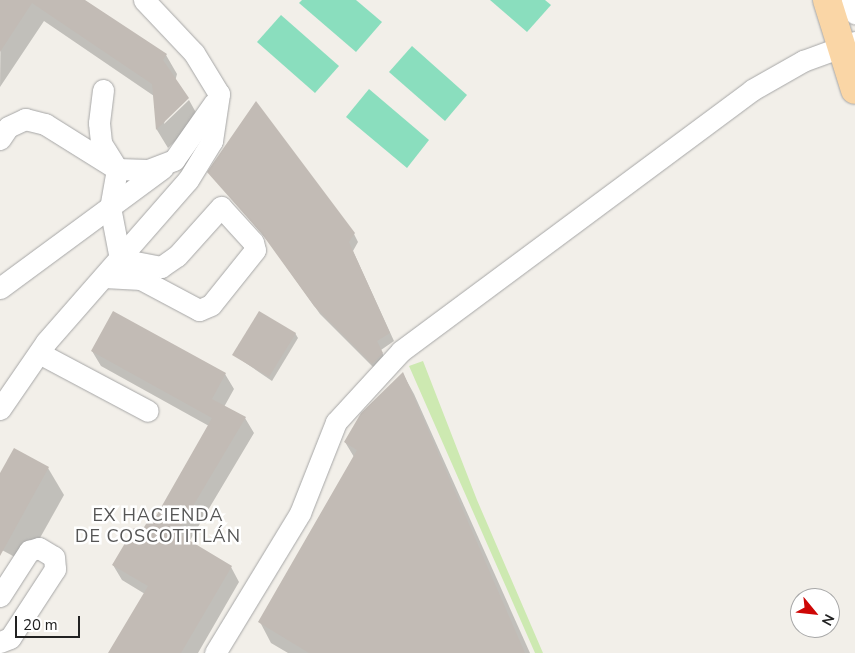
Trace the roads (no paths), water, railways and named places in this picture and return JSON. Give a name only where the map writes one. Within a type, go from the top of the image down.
[{"type":"main road","points":[[827,0],[848,44],[855,90]]},
{"type":"street","points":[[0,408],[42,347],[188,180],[212,141],[219,94],[194,53],[144,0]]},
{"type":"street","points":[[851,0],[855,13]]},
{"type":"street","points":[[215,653],[300,512],[336,422],[402,352],[752,90],[848,44]]},
{"type":"street","points":[[103,90],[99,123],[101,143],[118,169],[110,207],[120,259]]},
{"type":"street","points":[[0,288],[174,160],[219,94]]},
{"type":"street","points":[[0,139],[8,128],[25,119],[45,124],[118,169],[148,170],[174,160]]},
{"type":"street","points":[[104,277],[141,279],[199,310],[211,305],[254,250],[221,207],[166,264],[148,267],[120,259]]},
{"type":"street","points":[[42,347],[148,411]]},
{"type":"street","points":[[0,596],[29,551],[39,548],[54,557],[55,569],[10,638],[0,642]]},
{"type":"district","name":"EX HACIENDA DE COSCOTITLÁN","points":[[158,526]]}]
